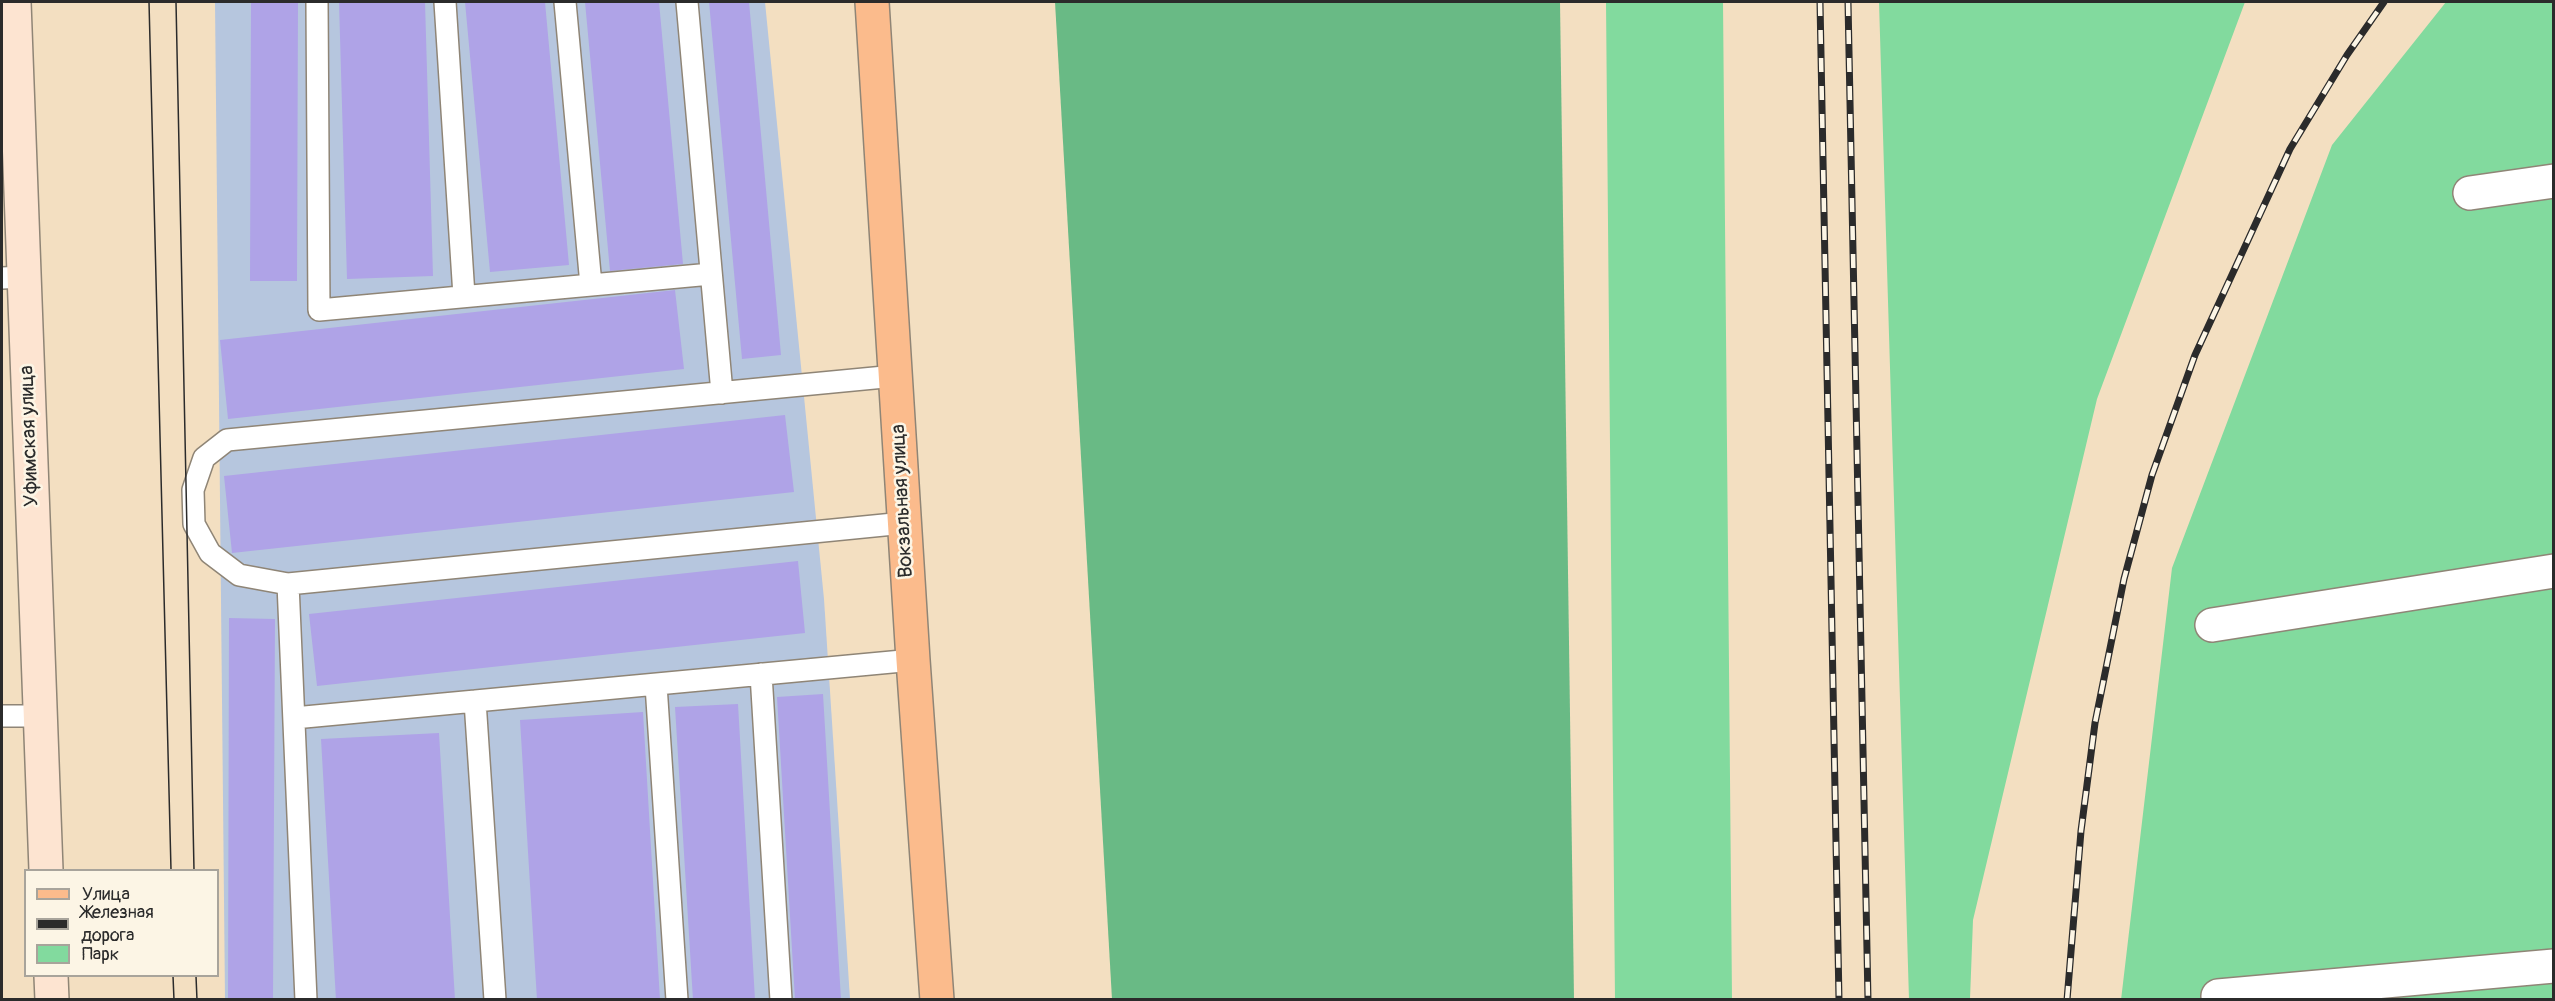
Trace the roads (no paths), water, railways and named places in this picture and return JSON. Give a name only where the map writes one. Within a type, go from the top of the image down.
[{"type":"main road","name":"Вокзальная улица","points":[[872,2],[912,660],[937,999]]},
{"type":"street","name":"Уфимская улица","points":[[14,2],[13,277],[40,716],[46,869]]},
{"type":"street","points":[[2470,193],[2553,181]]},
{"type":"street","points":[[2212,625],[2553,571]]},
{"type":"street","points":[[2218,996],[2553,966]]},
{"type":"street","points":[[51,977],[52,999]]},
{"type":"lane","points":[[317,2],[319,310],[711,274]]},
{"type":"lane","points":[[445,2],[464,296]]},
{"type":"lane","points":[[565,2],[591,285]]},
{"type":"lane","points":[[687,2],[722,393]]},
{"type":"lane","points":[[895,376],[227,440],[204,458],[193,490],[194,524],[210,553],[239,575],[288,584],[904,523]]},
{"type":"lane","points":[[288,584],[306,999]]},
{"type":"lane","points":[[294,718],[912,660]]},
{"type":"lane","points":[[761,674],[781,999]]},
{"type":"lane","points":[[656,684],[676,999]]},
{"type":"lane","points":[[475,701],[495,999]]},
{"type":"lane","points":[[2,716],[40,716]]},
{"type":"tram line","points":[[149,2],[171,869]]},
{"type":"tram line","points":[[176,2],[194,869]]},
{"type":"tram line","points":[[173,977],[174,1000]]},
{"type":"tram line","points":[[196,977],[197,1000]]},
{"type":"railway","points":[[1820,2],[1839,1000]]},
{"type":"railway","points":[[1848,2],[1868,1000]]},
{"type":"railway","points":[[2067,1000],[2081,831],[2095,723],[2124,579],[2152,475],[2195,355],[2290,149],[2347,55],[2384,2]]}]
